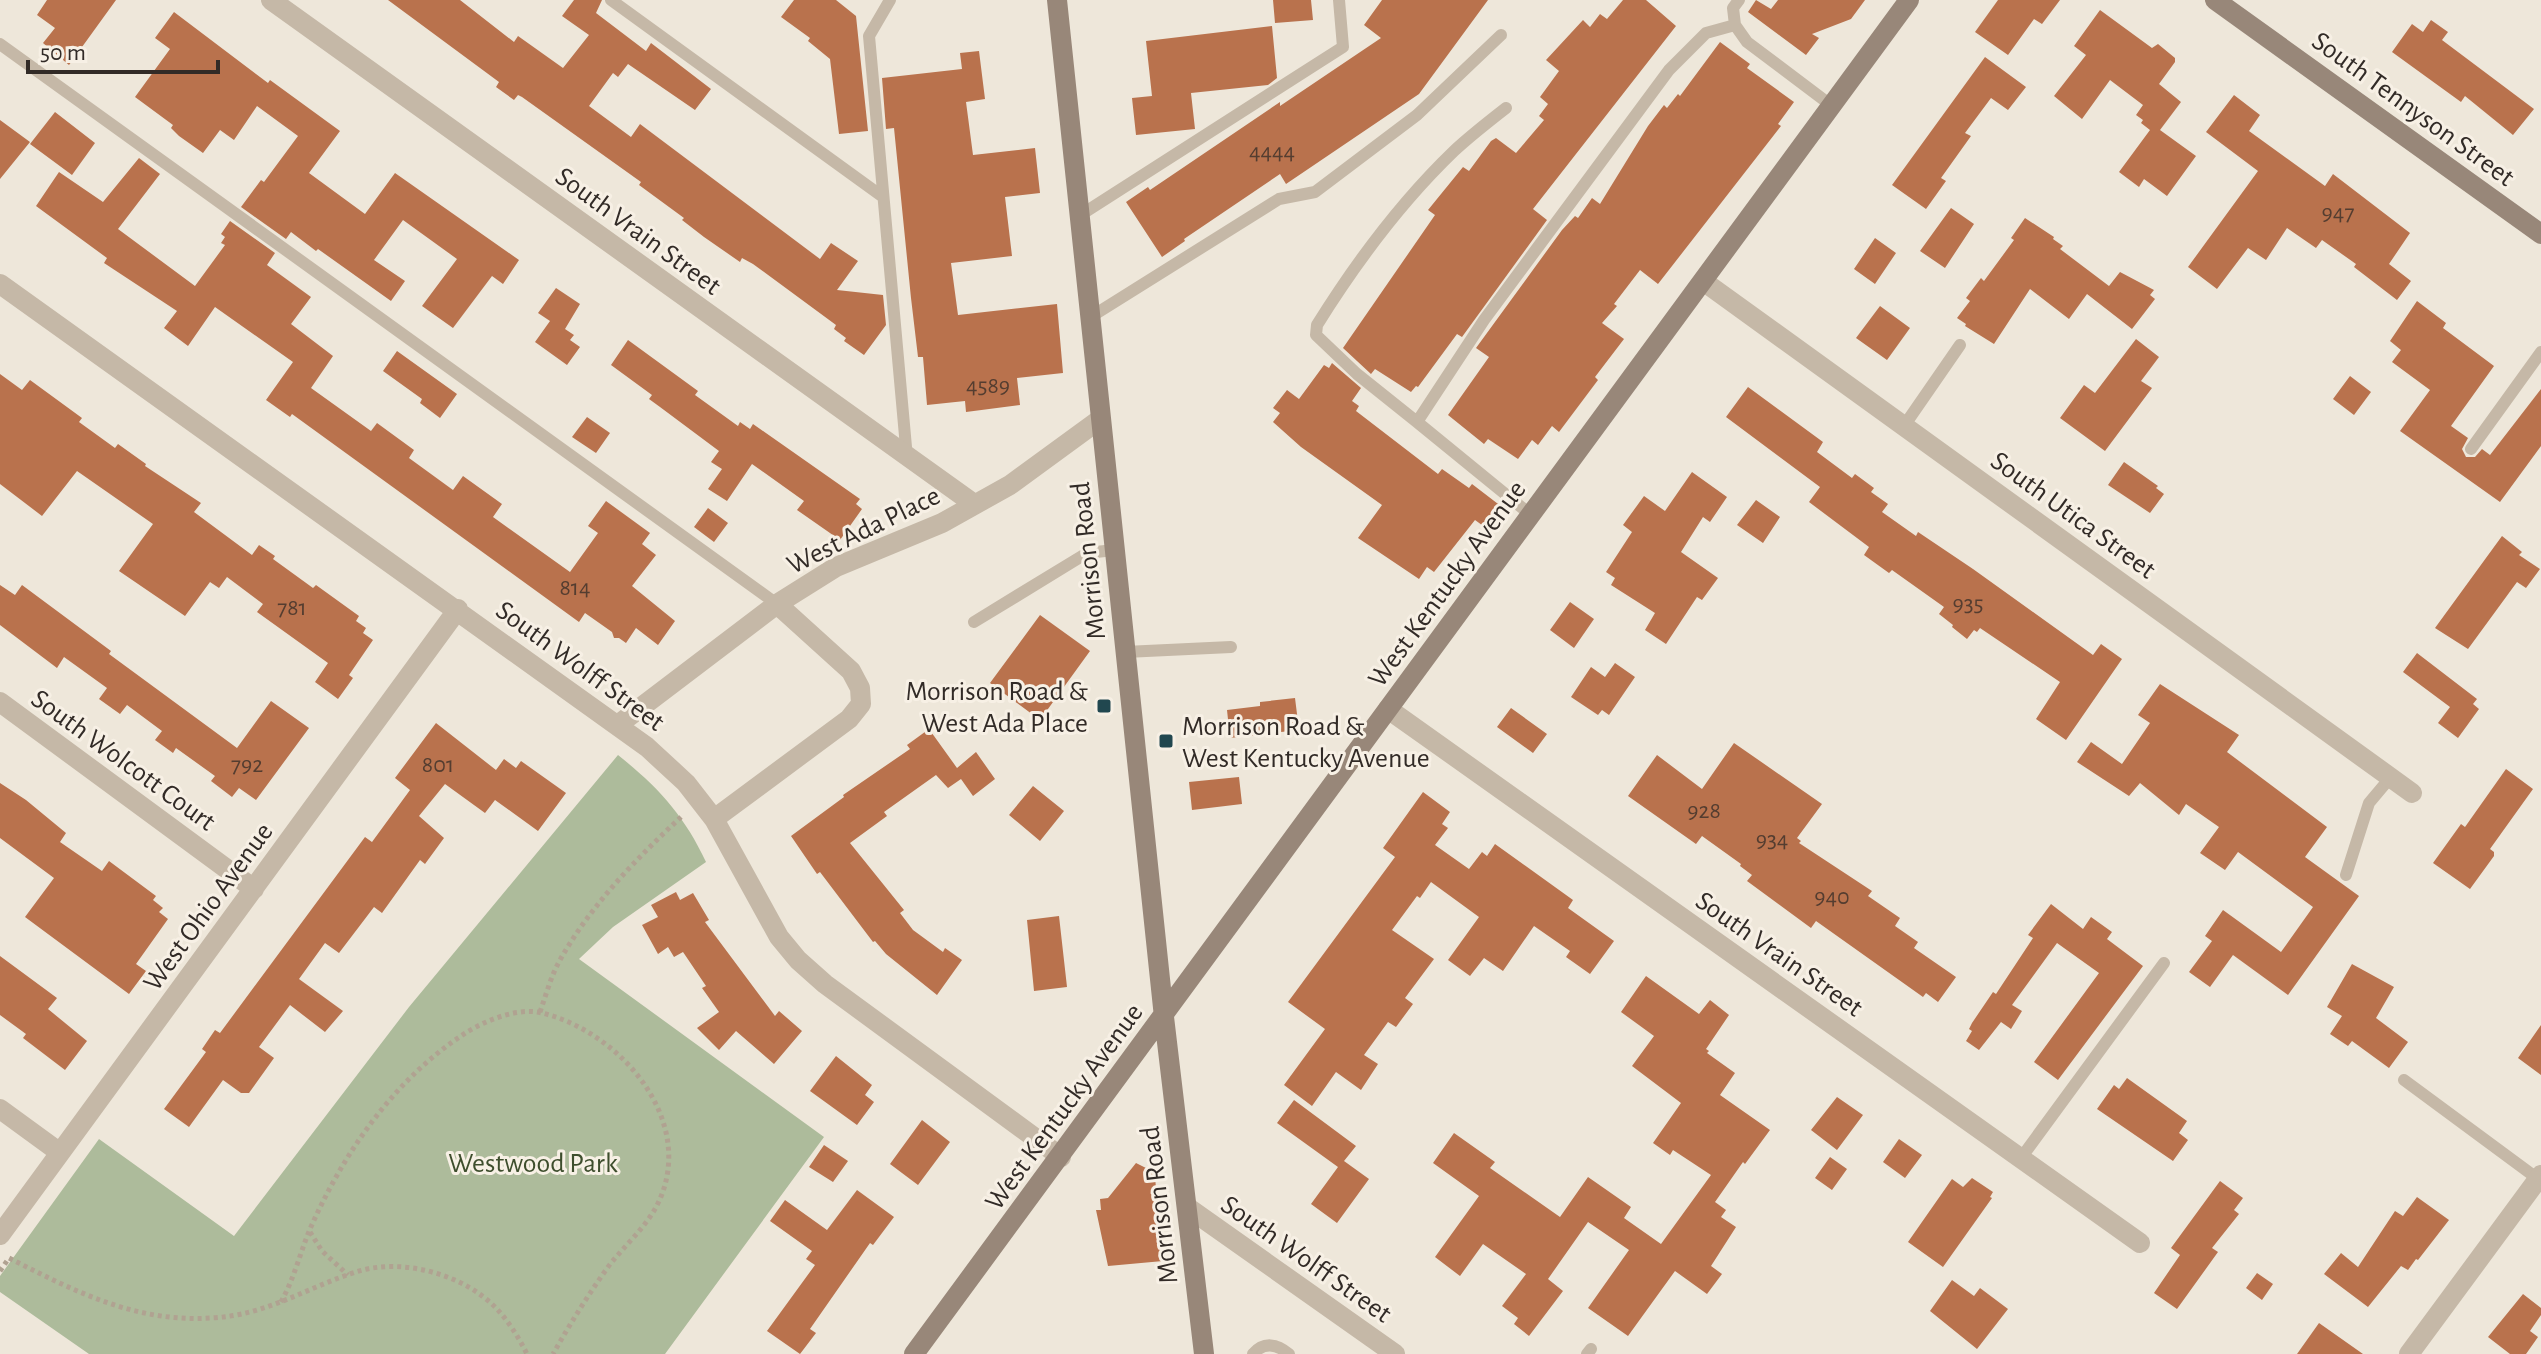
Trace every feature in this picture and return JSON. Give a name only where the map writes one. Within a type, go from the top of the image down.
[{"type":"street","name":"South Vrain Street","points":[[271,0],[974,504]]},
{"type":"street","name":"Morrison Road","points":[[1057,0],[1099,420],[1204,1354]]},
{"type":"street","name":"West Kentucky Avenue","points":[[914,1354],[1909,0]]},
{"type":"street","name":"South Tennyson Street","points":[[2215,0],[2541,234]]},
{"type":"street","name":"South Utica Street","points":[[1703,281],[2412,793]]},
{"type":"street","name":"South Wolff Street","points":[[0,284],[619,724],[665,762],[714,819],[779,937],[798,960],[825,984],[1061,1157]]},
{"type":"street","name":"West Ada Place","points":[[619,724],[777,604],[836,567],[942,523],[1010,485],[1099,420]]},
{"type":"street","points":[[714,819],[849,719],[861,704],[860,688],[851,671],[777,604]]},
{"type":"street","name":"West Ohio Avenue","points":[[0,1235],[458,609]]},
{"type":"street","name":"South Wolcott Court","points":[[0,702],[254,889]]},
{"type":"street","name":"South Vrain Street","points":[[1388,709],[2140,1243]]},
{"type":"street","points":[[0,1109],[59,1152]]},
{"type":"street","points":[[2409,1354],[2540,1177]]},
{"type":"street","name":"South Wolff Street","points":[[1187,1207],[1395,1354]]},
{"type":"lane","points":[[611,0],[883,197]]},
{"type":"lane","points":[[890,0],[869,36],[907,458]]},
{"type":"lane","points":[[1079,216],[1343,47],[1339,0]]},
{"type":"lane","points":[[1739,0],[1733,8],[1735,25],[1747,42],[1832,106]]},
{"type":"lane","points":[[1417,422],[1484,320],[1669,70],[1706,33],[1735,25]]},
{"type":"lane","points":[[1089,318],[1279,199],[1315,192],[1417,115],[1501,35]]},
{"type":"lane","points":[[0,44],[777,604]]},
{"type":"lane","points":[[1506,108],[1455,150],[1427,179],[1368,252],[1317,325],[1316,335],[1332,352],[1531,515]]},
{"type":"lane","points":[[1904,426],[1960,345]]},
{"type":"lane","points":[[2471,449],[2541,352]]},
{"type":"lane","points":[[974,622],[1087,553],[1114,550]]},
{"type":"lane","points":[[1125,652],[1231,647]]},
{"type":"lane","points":[[2346,875],[2369,803],[2390,778]]},
{"type":"lane","points":[[2021,1158],[2164,963]]},
{"type":"lane","points":[[2404,1080],[2540,1177]]},
{"type":"lane","points":[[1253,1354],[1262,1346],[1270,1345],[1281,1347],[1289,1354]]},
{"type":"path","points":[[540,1012],[559,960],[633,862],[681,817]]},
{"type":"path","points":[[281,1302],[291,1284],[309,1232],[353,1148],[376,1116],[420,1068],[468,1032],[492,1019],[540,1012],[570,1024],[610,1049],[650,1090],[667,1129],[667,1170],[663,1193],[649,1221],[609,1266],[553,1354]]},
{"type":"path","points":[[309,1232],[322,1251],[348,1275]]},
{"type":"path","points":[[0,1271],[9,1258],[96,1300],[142,1313],[210,1318],[239,1315],[380,1266],[403,1266],[450,1278],[476,1291],[495,1307],[516,1332],[527,1354]]},
{"type":"green space","name":"Westwood Park","points":[[618,755],[669,803],[689,830],[706,862],[613,927],[579,959],[824,1137],[665,1354],[89,1354],[0,1292],[0,1276],[99,1139],[234,1236],[409,1007]]},
{"type":"building","points":[[47,0],[116,0],[69,65],[43,43],[55,28],[37,15]]},
{"type":"building","points":[[388,0],[460,0],[514,42],[518,36],[563,68],[589,35],[562,16],[574,0],[602,0],[596,13],[646,51],[651,43],[711,89],[695,110],[628,64],[618,77],[613,73],[589,106],[631,137],[640,124],[820,259],[831,243],[858,261],[837,290],[883,295],[886,325],[864,355],[844,341],[846,338],[834,329],[836,325],[753,264],[742,258],[740,262],[704,237],[639,185],[641,182],[522,97],[518,95],[514,100],[496,87],[499,82]]},
{"type":"building","points":[[794,0],[836,0],[856,16],[868,131],[839,134],[830,59],[808,41],[810,38],[781,17]]},
{"type":"building","points":[[1273,0],[1311,0],[1313,20],[1275,23]]},
{"type":"building","points":[[1382,0],[1488,0],[1419,94],[1286,184],[1280,174],[1162,257],[1126,202],[1148,187],[1150,190],[1381,38],[1364,25]]},
{"type":"building","points":[[1623,0],[1646,0],[1676,26],[1533,209],[1547,220],[1462,337],[1457,334],[1418,387],[1411,392],[1375,369],[1371,374],[1343,348],[1435,215],[1428,210],[1463,167],[1469,171],[1491,141],[1496,138],[1516,153],[1544,120],[1539,116],[1548,104],[1540,97],[1559,71],[1546,60],[1583,20],[1590,27],[1600,14],[1607,19]]},
{"type":"building","points":[[1756,0],[1771,9],[1778,0],[1865,0],[1851,19],[1812,34],[1819,38],[1806,55],[1748,12]]},
{"type":"building","points":[[1998,0],[2060,0],[2042,24],[2034,19],[2008,55],[1975,32]]},
{"type":"building","points":[[2100,10],[2152,48],[2158,44],[2175,58],[2159,84],[2181,102],[2160,130],[2196,156],[2167,196],[2144,179],[2139,187],[2119,172],[2150,130],[2136,115],[2143,105],[2110,80],[2082,119],[2054,96],[2086,55],[2074,46]]},
{"type":"building","points":[[174,12],[268,83],[270,80],[340,131],[309,173],[365,214],[395,173],[519,260],[503,284],[492,276],[453,328],[422,306],[457,259],[403,220],[374,260],[405,281],[391,301],[291,232],[286,239],[241,207],[298,136],[257,106],[234,140],[220,130],[203,153],[179,136],[171,128],[173,125],[135,97],[170,49],[155,38]]},
{"type":"building","points":[[2431,20],[2448,32],[2442,40],[2534,109],[2513,135],[2465,96],[2461,102],[2392,52],[2412,24],[2423,32]]},
{"type":"building","points":[[1272,26],[1277,78],[1268,85],[1191,93],[1195,129],[1136,135],[1132,98],[1152,96],[1146,41]]},
{"type":"building","points":[[1720,42],[1750,64],[1747,68],[1794,102],[1778,124],[1781,126],[1658,284],[1640,270],[1614,304],[1617,306],[1602,323],[1624,339],[1559,432],[1552,426],[1538,445],[1532,440],[1518,459],[1488,439],[1484,444],[1448,415],[1489,357],[1476,348],[1562,230],[1575,216],[1578,218],[1592,198],[1600,204],[1648,126],[1664,105],[1667,108],[1678,94],[1680,96]]},
{"type":"building","points":[[979,51],[985,99],[966,102],[973,155],[1035,148],[1040,193],[1005,197],[1012,256],[951,263],[958,315],[1057,304],[1063,373],[1017,378],[1020,405],[966,412],[965,401],[927,405],[923,357],[918,357],[894,128],[886,129],[882,78],[962,69],[960,53]]},
{"type":"building","points":[[1985,57],[2026,87],[2008,110],[1991,98],[1965,133],[1971,136],[1941,178],[1946,181],[1926,209],[1892,185]]},
{"type":"building","points":[[2234,95],[2260,115],[2249,131],[2325,186],[2333,174],[2410,233],[2389,264],[2411,281],[2397,300],[2354,267],[2356,264],[2322,240],[2316,248],[2287,228],[2266,260],[2248,248],[2217,289],[2188,267],[2258,171],[2206,132]]},
{"type":"building","points":[[55,112],[95,143],[72,175],[30,144]]},
{"type":"building","points":[[0,120],[30,142],[0,179]]},
{"type":"building","points":[[139,158],[160,174],[118,229],[195,286],[225,245],[221,243],[225,237],[221,234],[230,221],[275,253],[267,265],[311,297],[291,324],[333,356],[311,388],[371,431],[377,423],[414,450],[409,458],[453,490],[463,476],[502,504],[493,517],[570,572],[598,533],[588,526],[606,501],[650,533],[642,544],[656,555],[632,586],[675,621],[658,645],[636,628],[626,643],[614,638],[612,632],[585,613],[579,622],[292,414],[290,417],[266,400],[293,362],[215,307],[188,346],[164,328],[177,311],[104,263],[107,258],[36,206],[59,172],[103,202]]},
{"type":"building","points":[[1951,208],[1974,224],[1945,268],[1920,251]]},
{"type":"building","points":[[2025,218],[2054,237],[2063,246],[2060,249],[2109,286],[2120,272],[2154,290],[2150,295],[2155,299],[2132,329],[2087,294],[2069,319],[2030,289],[1994,344],[1957,318],[1970,301],[1966,298],[1981,278],[1984,281],[2014,240],[2011,238]]},
{"type":"building","points":[[1875,238],[1896,253],[1875,284],[1854,269]]},
{"type":"building","points":[[556,288],[580,304],[565,329],[574,335],[570,340],[580,347],[567,365],[535,342],[550,321],[538,313]]},
{"type":"building","points":[[2417,301],[2446,323],[2443,328],[2494,366],[2451,426],[2468,438],[2462,449],[2466,457],[2475,457],[2482,449],[2490,455],[2541,389],[2541,446],[2500,502],[2400,431],[2430,390],[2392,362],[2401,350],[2390,341]]},
{"type":"building","points":[[1880,306],[1910,328],[1887,360],[1856,338]]},
{"type":"building","points":[[2136,339],[2159,357],[2141,381],[2152,388],[2105,451],[2060,418],[2084,385],[2095,393]]},
{"type":"building","points":[[628,340],[698,391],[695,395],[738,426],[740,422],[750,429],[753,424],[860,499],[856,504],[862,509],[840,540],[797,510],[804,501],[752,464],[727,501],[708,489],[722,469],[711,462],[719,451],[649,399],[652,395],[611,365]]},
{"type":"building","points":[[397,351],[457,394],[440,418],[420,403],[422,399],[383,371]]},
{"type":"building","points":[[1332,363],[1361,388],[1352,401],[1359,406],[1356,411],[1438,474],[1442,469],[1469,488],[1472,484],[1502,507],[1486,528],[1475,520],[1434,572],[1427,567],[1419,579],[1358,538],[1382,505],[1301,447],[1273,422],[1280,413],[1273,408],[1287,390],[1299,399],[1324,365],[1329,368]]},
{"type":"building","points":[[0,374],[22,390],[30,380],[82,418],[79,422],[115,448],[118,444],[201,503],[194,512],[252,555],[259,545],[313,588],[316,585],[359,616],[356,621],[366,628],[363,633],[373,640],[349,675],[353,678],[338,699],[315,682],[328,663],[257,612],[263,604],[227,577],[219,588],[210,582],[185,616],[119,571],[153,524],[77,471],[42,516],[0,484]]},
{"type":"building","points":[[2350,376],[2371,392],[2354,415],[2333,399]]},
{"type":"building","points":[[1748,387],[1823,442],[1817,452],[1852,478],[1855,474],[1874,488],[1871,492],[1888,504],[1882,512],[1973,569],[2093,655],[2101,644],[2122,659],[2066,740],[2036,719],[2060,682],[1980,628],[1967,639],[1939,614],[1944,607],[1892,570],[1889,573],[1864,555],[1869,547],[1809,502],[1820,487],[1726,417]]},
{"type":"building","points":[[587,417],[610,433],[596,453],[572,437]]},
{"type":"building","points":[[2124,462],[2158,486],[2156,488],[2164,494],[2150,513],[2108,485]]},
{"type":"building","points":[[1692,472],[1727,497],[1710,522],[1703,517],[1681,552],[1718,578],[1702,600],[1697,597],[1666,644],[1645,630],[1655,613],[1611,585],[1615,578],[1606,572],[1632,532],[1623,525],[1644,496],[1665,511]]},
{"type":"building","points":[[1756,500],[1780,517],[1763,543],[1737,525]]},
{"type":"building","points":[[708,508],[728,523],[714,542],[694,527]]},
{"type":"building","points":[[2502,536],[2522,552],[2519,555],[2540,569],[2526,588],[2517,582],[2468,649],[2435,628]]},
{"type":"building","points":[[0,585],[15,595],[22,585],[111,651],[109,654],[237,748],[271,701],[309,728],[256,800],[239,788],[232,797],[211,781],[215,776],[176,748],[173,753],[155,740],[162,731],[127,705],[120,714],[99,699],[107,688],[64,657],[57,668],[0,625]]},
{"type":"building","points":[[1570,602],[1594,619],[1574,648],[1550,630]]},
{"type":"building","points":[[1040,615],[1090,651],[1040,720],[990,683]]},
{"type":"building","points":[[2417,653],[2477,699],[2473,704],[2479,709],[2458,738],[2438,723],[2450,707],[2403,672]]},
{"type":"building","points":[[1615,663],[1635,677],[1609,715],[1602,710],[1598,715],[1571,697],[1591,667],[1605,677]]},
{"type":"building","points":[[2160,684],[2239,735],[2227,752],[2327,827],[2305,857],[2359,896],[2288,995],[2233,955],[2210,987],[2189,972],[2212,941],[2205,936],[2223,910],[2281,952],[2313,907],[2238,852],[2225,870],[2200,853],[2219,827],[2186,804],[2179,815],[2140,783],[2129,796],[2077,762],[2091,742],[2122,764],[2150,723],[2138,715]]},
{"type":"building","points":[[1295,698],[1299,730],[1230,738],[1227,710]]},
{"type":"building","points":[[1511,708],[1547,734],[1533,753],[1497,727]]},
{"type":"building","points":[[436,723],[496,770],[504,759],[516,768],[521,761],[566,793],[538,831],[495,800],[485,813],[445,784],[419,816],[444,838],[425,864],[420,860],[382,913],[374,907],[339,953],[325,943],[299,979],[343,1011],[325,1032],[290,1005],[259,1047],[274,1058],[249,1093],[241,1093],[223,1080],[189,1127],[164,1109],[206,1052],[202,1049],[215,1030],[220,1033],[365,837],[372,842],[410,790],[395,778]]},
{"type":"building","points":[[929,729],[957,768],[976,752],[995,779],[973,796],[961,779],[948,788],[936,775],[884,812],[887,816],[850,843],[904,910],[900,913],[913,930],[943,952],[945,948],[962,960],[937,995],[873,942],[820,872],[817,874],[791,836],[843,795],[910,749],[907,745]]},
{"type":"building","points":[[1734,743],[1822,804],[1797,838],[1801,841],[1799,843],[1872,891],[1868,896],[1900,918],[1895,926],[1918,942],[1914,948],[1956,977],[1938,1002],[1926,993],[1923,997],[1816,921],[1811,928],[1747,881],[1752,875],[1741,864],[1702,836],[1696,844],[1628,796],[1657,755],[1702,789]]},
{"type":"building","points":[[2506,769],[2533,789],[2490,849],[2494,856],[2470,889],[2433,863],[2461,824],[2465,827]]},
{"type":"building","points":[[1239,777],[1242,804],[1192,810],[1189,782]]},
{"type":"building","points":[[0,783],[66,833],[60,842],[102,871],[109,861],[156,896],[153,900],[163,908],[159,912],[168,919],[136,964],[146,971],[129,994],[25,917],[54,878],[0,838]]},
{"type":"building","points":[[1033,786],[1064,811],[1040,841],[1009,815]]},
{"type":"building","points":[[1423,792],[1450,812],[1442,824],[1448,828],[1435,845],[1469,869],[1482,852],[1487,856],[1495,844],[1573,900],[1568,908],[1614,941],[1590,974],[1566,957],[1570,951],[1534,926],[1503,971],[1484,958],[1470,976],[1448,960],[1479,917],[1431,882],[1392,930],[1434,959],[1405,998],[1413,1004],[1396,1027],[1388,1022],[1364,1055],[1378,1064],[1361,1090],[1336,1072],[1312,1106],[1284,1085],[1325,1029],[1288,1002],[1395,857],[1383,848]]},
{"type":"building","points":[[676,892],[680,900],[693,893],[709,920],[705,922],[775,1016],[779,1011],[802,1031],[774,1064],[736,1031],[719,1050],[697,1028],[719,1012],[702,988],[706,986],[683,952],[674,957],[668,947],[658,954],[642,925],[658,917],[651,905]]},
{"type":"building","points":[[2051,904],[2083,929],[2091,917],[2112,932],[2107,939],[2143,966],[2058,1080],[2034,1062],[2099,973],[2057,943],[2012,1005],[2022,1011],[2011,1029],[2001,1022],[1979,1050],[1966,1041],[1972,1031],[1969,1029],[1972,1023],[1993,992],[1996,994],[2033,938],[2028,935]]},
{"type":"building","points":[[1059,916],[1067,987],[1034,991],[1027,920]]},
{"type":"building","points":[[0,956],[57,998],[48,1009],[87,1041],[65,1070],[23,1038],[26,1034],[0,1015]]},
{"type":"building","points":[[2352,964],[2394,987],[2376,1018],[2408,1042],[2389,1068],[2352,1041],[2348,1046],[2330,1034],[2342,1016],[2327,1007]]},
{"type":"building","points":[[1646,976],[1699,1014],[1710,1000],[1729,1015],[1706,1049],[1709,1051],[1707,1053],[1735,1073],[1720,1095],[1770,1130],[1715,1202],[1726,1210],[1721,1217],[1736,1227],[1711,1266],[1722,1274],[1707,1294],[1675,1271],[1628,1336],[1588,1308],[1629,1250],[1588,1222],[1548,1279],[1563,1291],[1529,1336],[1514,1324],[1518,1318],[1502,1306],[1526,1274],[1483,1244],[1460,1276],[1435,1257],[1479,1196],[1433,1163],[1454,1133],[1495,1162],[1490,1168],[1560,1217],[1588,1177],[1631,1207],[1624,1218],[1661,1244],[1711,1175],[1673,1150],[1670,1155],[1653,1143],[1681,1103],[1632,1066],[1654,1036],[1621,1012]]},
{"type":"building","points":[[2541,1025],[2541,1075],[2518,1058]]},
{"type":"building","points":[[836,1056],[872,1085],[865,1095],[874,1102],[857,1125],[810,1091]]},
{"type":"building","points":[[2127,1078],[2187,1121],[2179,1133],[2188,1140],[2173,1161],[2097,1109],[2114,1085],[2119,1089]]},
{"type":"building","points":[[1837,1097],[1863,1115],[1837,1150],[1811,1130]]},
{"type":"building","points":[[1294,1100],[1356,1146],[1344,1161],[1369,1179],[1337,1223],[1311,1204],[1338,1167],[1277,1123]]},
{"type":"building","points":[[922,1120],[950,1142],[918,1185],[890,1164]]},
{"type":"building","points":[[1899,1139],[1922,1155],[1905,1178],[1883,1162]]},
{"type":"building","points":[[824,1145],[848,1161],[833,1182],[809,1167]]},
{"type":"building","points":[[1830,1157],[1847,1169],[1832,1190],[1815,1178]]},
{"type":"building","points":[[1136,1163],[1146,1168],[1154,1167],[1163,1261],[1108,1266],[1096,1210],[1101,1210],[1100,1199],[1108,1198]]},
{"type":"building","points":[[1972,1178],[1993,1192],[1992,1198],[1943,1267],[1908,1242],[1952,1179],[1963,1187]]},
{"type":"building","points":[[2220,1181],[2243,1198],[2234,1210],[2239,1214],[2212,1248],[2218,1252],[2177,1309],[2154,1293],[2180,1255],[2171,1248]]},
{"type":"building","points":[[857,1190],[894,1217],[873,1245],[870,1243],[810,1329],[816,1333],[800,1354],[767,1331],[815,1265],[806,1259],[812,1251],[770,1221],[785,1200],[827,1230]]},
{"type":"building","points":[[2417,1197],[2449,1220],[2418,1260],[2408,1270],[2401,1266],[2368,1307],[2324,1274],[2341,1253],[2358,1267],[2395,1211],[2403,1216]]},
{"type":"building","points":[[2257,1273],[2273,1284],[2262,1300],[2246,1288]]},
{"type":"building","points":[[1952,1280],[1974,1296],[1980,1288],[2008,1309],[1977,1349],[1930,1311]]},
{"type":"building","points":[[2523,1294],[2541,1308],[2541,1315],[2530,1331],[2538,1337],[2526,1354],[2510,1354],[2488,1337]]},
{"type":"building","points":[[2319,1323],[2363,1354],[2297,1354]]},
{"type":"place","name":"Morrison Road & West Ada Place","points":[[1104,706]]},
{"type":"place","name":"Morrison Road & West Kentucky Avenue","points":[[1166,741]]}]
